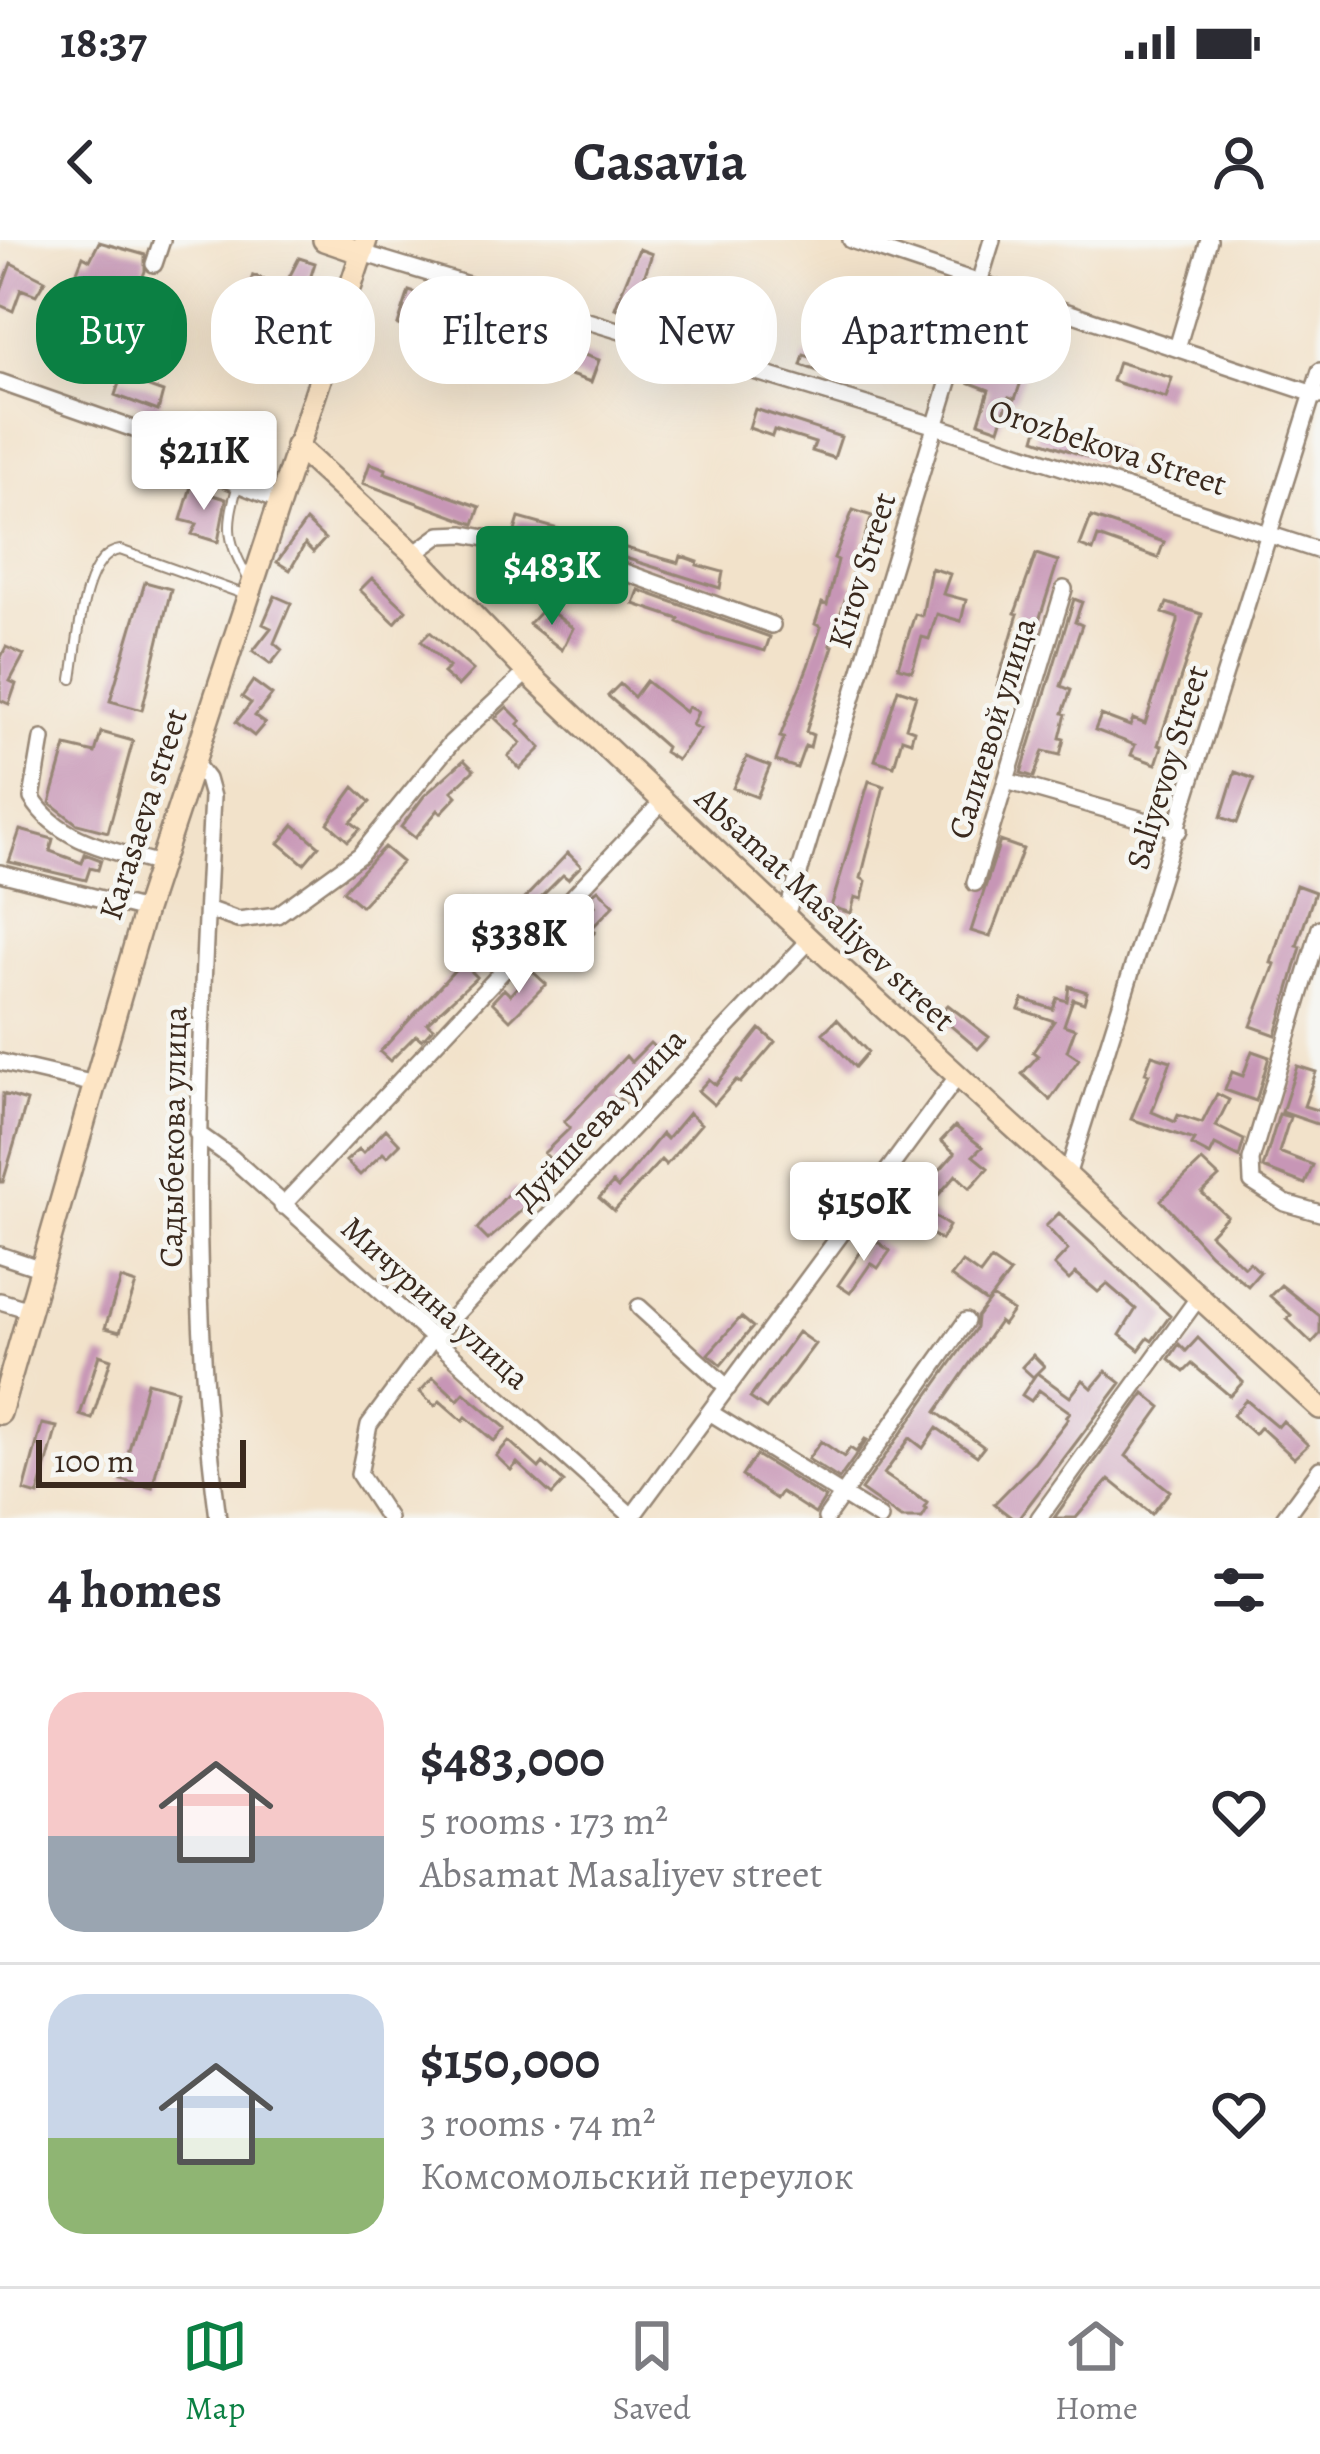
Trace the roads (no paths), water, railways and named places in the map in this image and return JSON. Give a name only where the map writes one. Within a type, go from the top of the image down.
[{"type":"street","points":[[154,264],[162,240]]},
{"type":"street","name":"Orozbekova Street","points":[[324,240],[364,246],[1320,551]]},
{"type":"street","points":[[851,240],[962,276]]},
{"type":"street","name":"Kirov Street","points":[[982,276],[992,240]]},
{"type":"street","points":[[1177,348],[1209,240]]},
{"type":"street","name":"Karasaeva street","points":[[0,1414],[145,910],[364,246]]},
{"type":"street","points":[[1071,312],[1317,394]]},
{"type":"street","name":"Saliyevoy Street","points":[[1066,1179],[1317,394],[1320,371]]},
{"type":"street","points":[[0,382],[148,434],[213,474],[278,500]]},
{"type":"street","name":"Kirov Street","points":[[786,916],[949,384]]},
{"type":"street","name":"Absamat Masaliyev street","points":[[296,446],[414,554],[527,672],[810,940],[1320,1408]]},
{"type":"street","points":[[414,554],[440,536],[464,533],[557,552],[772,625]]},
{"type":"street","name":"Салиевой улица","points":[[975,884],[1064,589]]},
{"type":"street","points":[[207,909],[238,920],[277,915],[360,855],[452,743],[527,672]]},
{"type":"street","points":[[42,740],[32,798],[40,812],[88,843],[160,864]]},
{"type":"street","name":"Садыбекова улица","points":[[193,761],[207,779],[212,797],[197,1133],[203,1405],[218,1518]]},
{"type":"street","points":[[1006,781],[1178,830]]},
{"type":"street","points":[[282,1206],[664,800]]},
{"type":"street","points":[[0,873],[145,910]]},
{"type":"street","points":[[1320,928],[1251,1160],[1252,1182],[1285,1203],[1320,1213]]},
{"type":"street","name":"Дуйшеева улица","points":[[388,1518],[359,1474],[369,1425],[433,1338],[810,940]]},
{"type":"street","points":[[0,1062],[95,1084]]},
{"type":"street","points":[[632,1517],[957,1077]]},
{"type":"street","name":"Мичурина улица","points":[[197,1133],[232,1158],[632,1517]]},
{"type":"street","points":[[0,1255],[42,1269]]},
{"type":"street","points":[[1039,1518],[1198,1298]]},
{"type":"street","points":[[0,1301],[30,1310]]},
{"type":"street","points":[[639,1307],[728,1388]]},
{"type":"street","points":[[826,1518],[966,1321]]},
{"type":"street","points":[[710,1413],[880,1518]]},
{"type":"street","points":[[1284,1518],[1320,1469]]},
{"type":"lane","points":[[238,484],[227,522],[231,547],[249,589]]},
{"type":"lane","points":[[72,679],[92,568],[109,552],[120,550],[249,589]]}]
